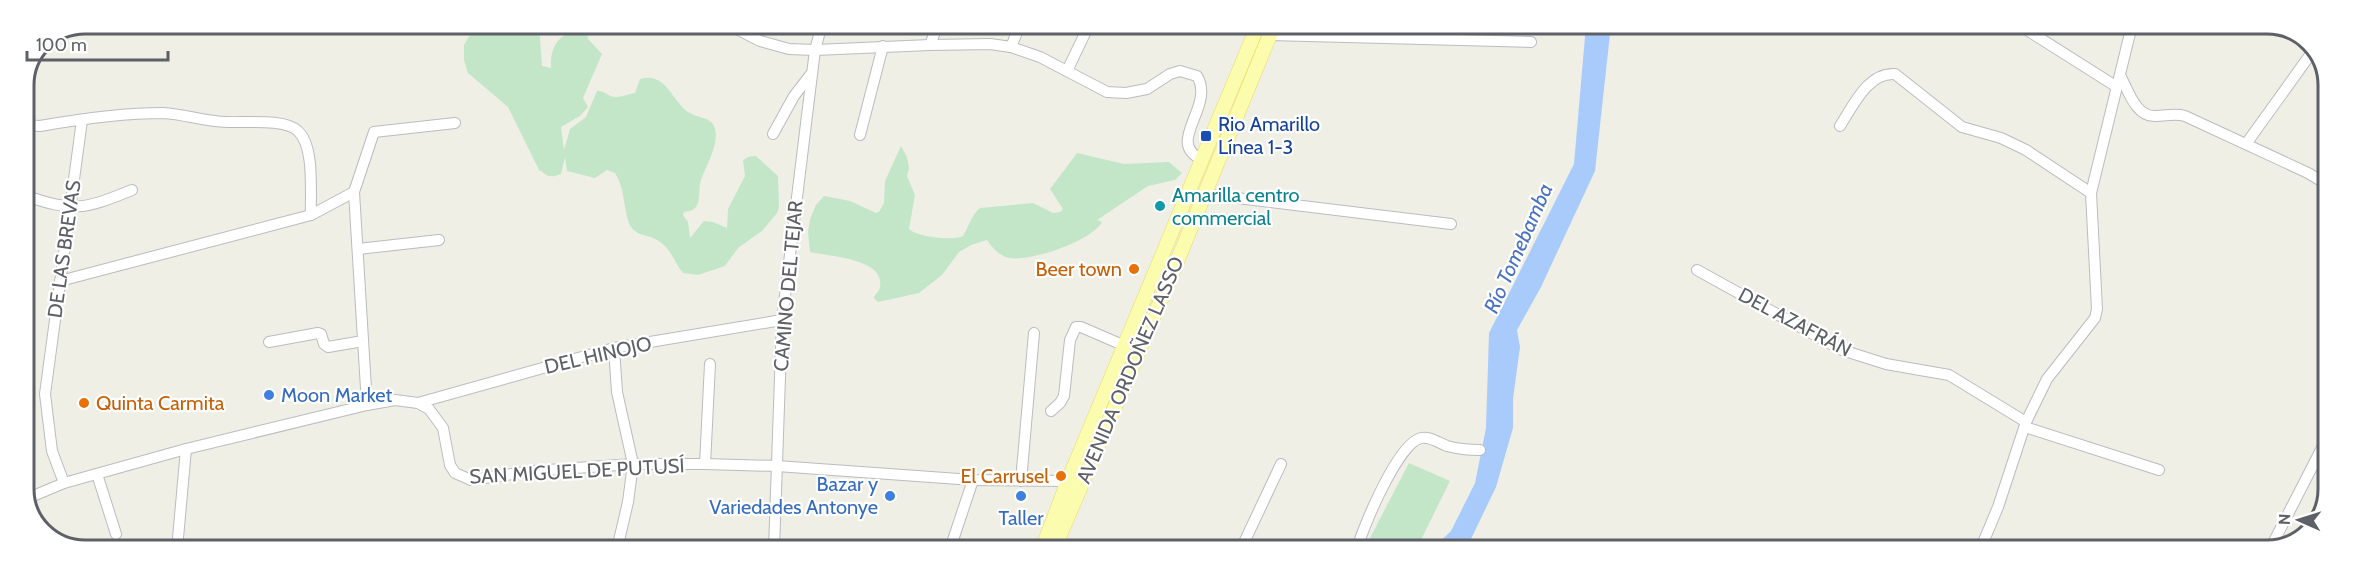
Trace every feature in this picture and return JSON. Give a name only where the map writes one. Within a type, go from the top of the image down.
[{"type":"main road","name":"AVENIDA ORDOÑEZ LASSO","points":[[1045,540],[1254,34]]},
{"type":"main road","name":"AVENIDA ORDOÑEZ LASSO","points":[[1058,540],[1270,34]]},
{"type":"street","points":[[746,34],[760,41],[789,49],[990,44],[1011,47],[1068,70],[1107,92],[1126,93],[1147,89],[1180,70],[1197,76],[1202,84],[1202,98],[1187,144],[1190,152],[1203,160]]},
{"type":"street","name":"CAMINO DEL TEJAR","points":[[774,540],[782,320],[815,50],[819,34]]},
{"type":"street","points":[[930,45],[934,34]]},
{"type":"street","points":[[1011,47],[1016,34]]},
{"type":"street","points":[[1068,70],[1085,34]]},
{"type":"street","points":[[1358,34],[1531,42]]},
{"type":"street","points":[[2033,34],[2117,87]]},
{"type":"street","points":[[1984,540],[1998,507],[2025,424],[2047,379],[2095,318],[2097,309],[2091,193],[2130,34]]},
{"type":"street","points":[[860,135],[883,46]]},
{"type":"street","points":[[2246,144],[2309,56]]},
{"type":"street","points":[[1840,126],[1865,88],[1885,73],[1895,74],[1962,127],[2001,138],[2026,150],[2091,193]]},
{"type":"street","points":[[773,134],[794,96],[812,74]]},
{"type":"street","points":[[2120,75],[2138,108],[2144,114],[2153,117],[2172,114],[2185,116],[2318,180]]},
{"type":"street","points":[[34,126],[162,113],[216,122],[285,124],[297,129],[305,139],[309,156],[311,215]]},
{"type":"street","name":"DE LAS BREVAS","points":[[64,483],[52,451],[45,394],[82,120]]},
{"type":"street","points":[[367,405],[354,192],[374,132],[455,123]]},
{"type":"street","points":[[34,199],[70,208],[83,207],[132,190]]},
{"type":"street","points":[[60,281],[311,215],[354,192]]},
{"type":"street","points":[[1204,194],[1451,224]]},
{"type":"street","points":[[358,249],[439,240]]},
{"type":"street","name":"DEL AZAFRÁN","points":[[1697,270],[1842,350],[1886,364],[1932,370],[1949,375],[2025,424],[2159,470]]},
{"type":"street","name":"DEL HINOJO","points":[[418,403],[614,348],[782,320]]},
{"type":"street","points":[[1051,411],[1060,404],[1064,396],[1071,340],[1076,327],[1081,327],[1125,346]]},
{"type":"street","points":[[269,342],[318,333],[321,334],[324,344],[328,347],[363,341]]},
{"type":"street","points":[[1021,481],[1034,333]]},
{"type":"street","points":[[614,348],[616,392],[633,464],[619,540]]},
{"type":"street","points":[[705,464],[710,364]]},
{"type":"street","points":[[35,495],[64,483],[186,449],[367,405],[395,400],[418,403]]},
{"type":"street","name":"SAN MIGUEL DE PUTUSÍ","points":[[418,403],[429,409],[443,428],[446,456],[455,473],[471,480],[532,471],[633,464],[705,464],[777,466],[973,480],[1068,481],[1082,485]]},
{"type":"street","points":[[1360,540],[1370,510],[1411,443],[1420,438],[1430,438],[1446,446],[1479,450]]},
{"type":"street","points":[[178,540],[186,449]]},
{"type":"street","points":[[2275,539],[2318,455]]},
{"type":"street","points":[[1245,540],[1281,464]]},
{"type":"street","points":[[97,474],[116,534]]},
{"type":"street","points":[[953,540],[973,480]]},
{"type":"green space","points":[[470,34],[540,34],[542,66],[551,68],[551,57],[561,38],[569,34],[587,34],[588,39],[602,54],[583,98],[588,107],[580,116],[561,127],[564,150],[570,129],[586,117],[597,91],[616,97],[635,93],[640,79],[657,80],[690,113],[712,123],[716,133],[712,154],[701,180],[698,204],[691,211],[684,212],[683,215],[688,222],[690,238],[704,221],[727,228],[728,209],[745,176],[743,160],[748,157],[756,156],[778,176],[779,207],[777,213],[762,231],[738,248],[725,266],[698,275],[683,273],[662,244],[653,238],[637,233],[631,227],[621,185],[615,173],[607,170],[595,178],[567,171],[565,157],[561,174],[549,176],[540,170],[540,172],[508,107],[468,73],[464,60],[464,45]]},
{"type":"green space","points":[[901,146],[907,157],[909,168],[907,176],[915,195],[909,229],[919,234],[935,237],[963,236],[972,217],[980,208],[1033,203],[1053,213],[1060,212],[1063,209],[1050,189],[1077,153],[1124,164],[1169,162],[1182,173],[1175,180],[1148,186],[1097,220],[1102,222],[1096,229],[1060,249],[1031,257],[1009,258],[994,249],[987,240],[959,252],[942,275],[919,293],[878,302],[874,298],[880,288],[879,277],[874,270],[854,260],[810,252],[808,232],[816,205],[824,196],[850,201],[876,213],[879,212],[884,203],[885,181]]},
{"type":"green space","points":[[1409,463],[1450,481],[1421,540],[1370,540]]},
{"type":"water","points":[[1585,34],[1610,34],[1595,171],[1541,287],[1517,330],[1520,347],[1513,399],[1513,428],[1496,487],[1470,540],[1442,540],[1451,531],[1475,483],[1486,428],[1489,333],[1574,164]]},
{"type":"place","name":"Rio Amarillo Línea 1-3","points":[[1206,136]]},
{"type":"place","name":"Amarilla centro commercial","points":[[1160,206]]},
{"type":"place","name":"Beer town","points":[[1134,269]]},
{"type":"place","name":"Moon Market","points":[[269,395]]},
{"type":"place","name":"Quinta Carmita","points":[[84,403]]},
{"type":"place","name":"El Carrusel","points":[[1061,476]]},
{"type":"place","name":"Bazar y Variedades Antonye","points":[[890,496]]},
{"type":"place","name":"Taller","points":[[1021,496]]},
{"type":"water label","name":"Río Tomebamba","points":[[1518,248]]}]
